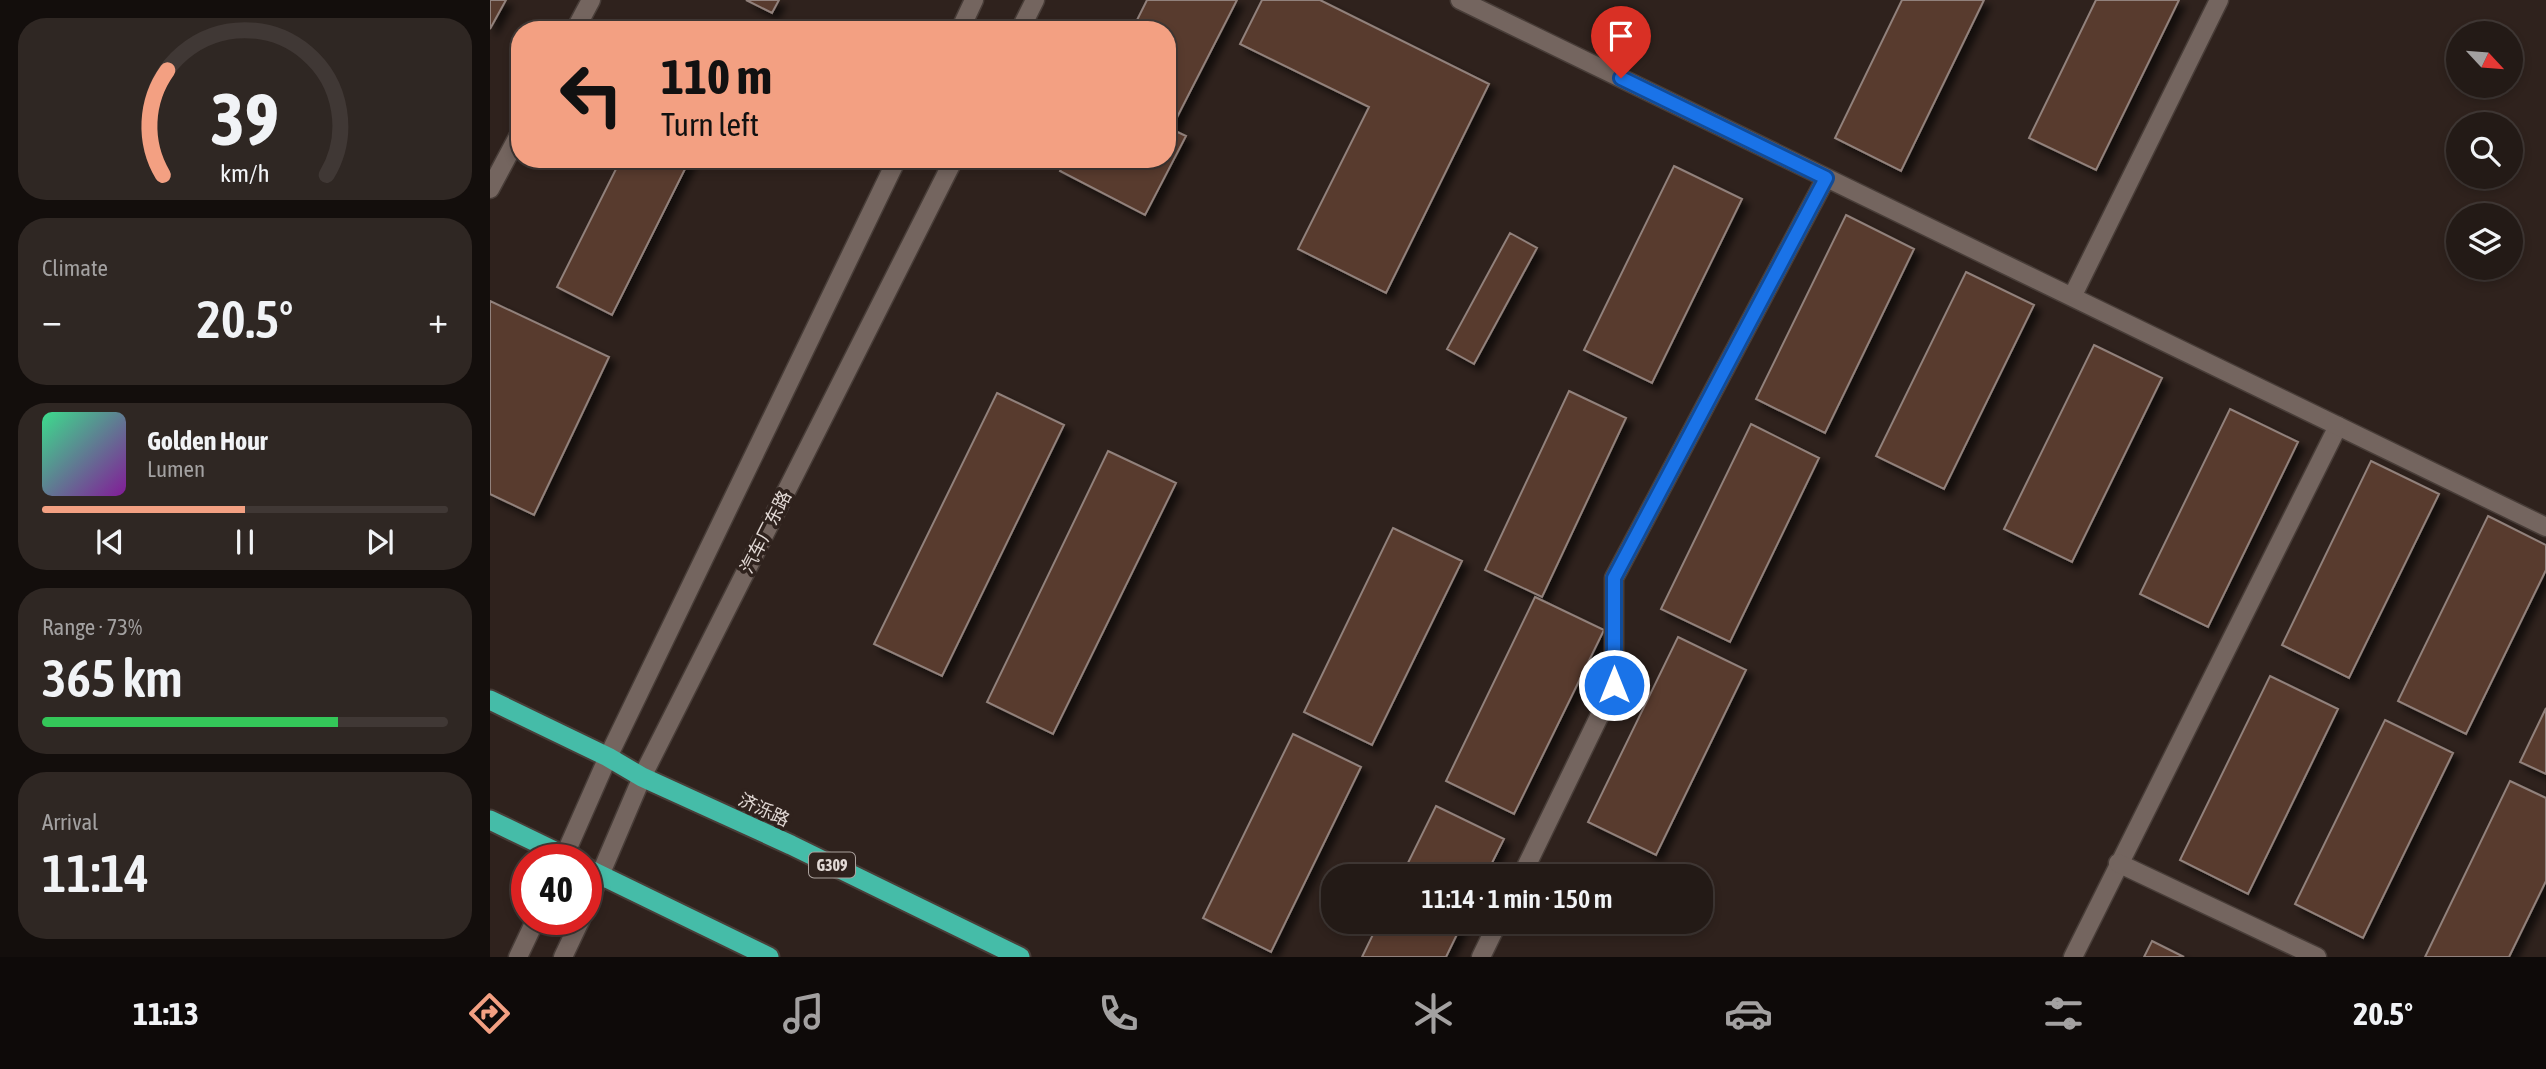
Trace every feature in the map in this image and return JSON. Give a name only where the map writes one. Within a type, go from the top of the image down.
[{"type":"highway","name":"济泺路","points":[[490,700],[608,757],[642,777],[791,845],[1020,957]]},
{"type":"highway","points":[[490,820],[538,844]]},
{"type":"highway","points":[[602,876],[769,957]]},
{"type":"street","points":[[580,21],[591,0]]},
{"type":"street","points":[[964,21],[974,0]]},
{"type":"street","points":[[1024,21],[1035,0]]},
{"type":"street","points":[[1460,0],[2546,527]]},
{"type":"street","points":[[2072,297],[2219,0]]},
{"type":"street","points":[[490,189],[511,150]]},
{"type":"street","points":[[572,844],[608,757],[893,168]]},
{"type":"street","name":"汽车厂东路","points":[[602,856],[949,168]]},
{"type":"street","points":[[1527,864],[1614,685],[1614,578],[1826,178]]},
{"type":"street","points":[[2073,957],[2338,426]]},
{"type":"street","points":[[2118,863],[2317,957]]},
{"type":"street","points":[[1481,957],[1492,934]]},
{"type":"street","points":[[518,957],[528,935]]},
{"type":"street","points":[[563,957],[573,935]]},
{"type":"building","points":[[490,0],[506,0],[490,29]]},
{"type":"building","points":[[746,0],[779,0],[772,13]]},
{"type":"building","points":[[1147,0],[1237,0],[1176,119],[1176,21],[1136,21]]},
{"type":"building","points":[[1262,0],[1320,0],[1489,84],[1386,293],[1298,249],[1369,107],[1240,44]]},
{"type":"building","points":[[1902,0],[1984,0],[1901,171],[1835,138]]},
{"type":"building","points":[[2096,0],[2179,0],[2096,170],[2029,138]]},
{"type":"building","points":[[1176,131],[1186,136],[1176,155]]},
{"type":"building","points":[[1674,166],[1742,199],[1652,383],[1584,350]]},
{"type":"building","points":[[616,168],[686,168],[612,315],[557,287]]},
{"type":"building","points":[[1062,168],[1169,168],[1145,215],[1060,171]]},
{"type":"building","points":[[1846,215],[1914,249],[1825,433],[1756,399]]},
{"type":"building","points":[[1510,233],[1537,248],[1474,364],[1447,349]]},
{"type":"building","points":[[1966,272],[2034,305],[1944,489],[1876,456]]},
{"type":"building","points":[[490,301],[609,357],[534,515],[490,494]]},
{"type":"building","points":[[2094,345],[2162,378],[2072,562],[2004,529]]},
{"type":"building","points":[[1569,391],[1626,418],[1542,597],[1485,570]]},
{"type":"building","points":[[997,393],[1064,425],[942,676],[874,644]]},
{"type":"building","points":[[2230,409],[2298,442],[2208,627],[2140,594]]},
{"type":"building","points":[[1751,424],[1819,458],[1730,642],[1661,609]]},
{"type":"building","points":[[1108,451],[1176,483],[1053,734],[987,702]]},
{"type":"building","points":[[2371,461],[2439,494],[2349,678],[2282,645]]},
{"type":"building","points":[[2488,516],[2546,545],[2546,570],[2466,734],[2398,701]]},
{"type":"building","points":[[1393,528],[1462,561],[1372,745],[1304,712]]},
{"type":"building","points":[[1535,597],[1604,630],[1514,814],[1446,781]]},
{"type":"building","points":[[1678,637],[1746,670],[1656,855],[1588,822]]},
{"type":"building","points":[[2270,676],[2338,709],[2248,894],[2180,860]]},
{"type":"building","points":[[2546,708],[2546,774],[2520,762]]},
{"type":"building","points":[[2385,720],[2453,753],[2363,938],[2295,904]]},
{"type":"building","points":[[1293,734],[1361,767],[1271,952],[1203,918]]},
{"type":"building","points":[[2510,781],[2546,798],[2546,881],[2509,957],[2425,957]]},
{"type":"building","points":[[1436,806],[1504,839],[1492,864],[1407,864]]},
{"type":"building","points":[[1373,934],[1457,934],[1446,957],[1362,957]]},
{"type":"building","points":[[2152,941],[2184,957],[2144,957]]},
{"type":"route","points":[[1614,685],[1614,578],[1826,178],[1621,78]]}]
